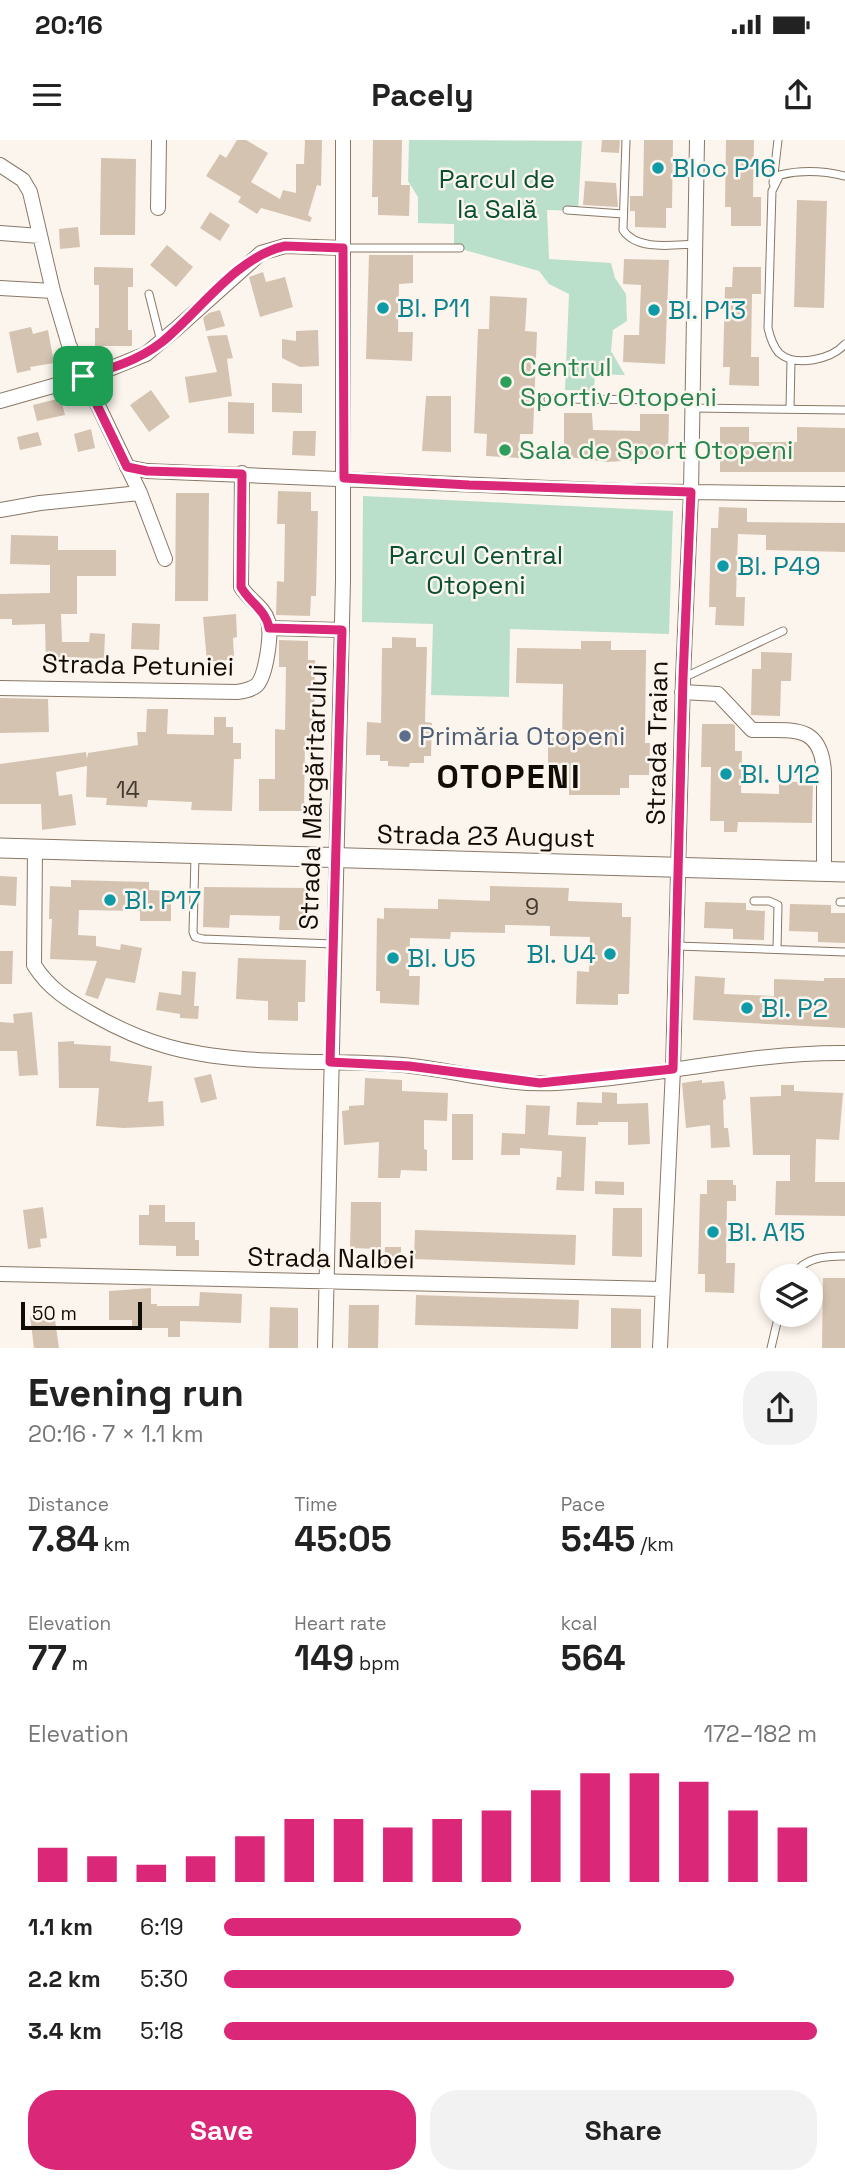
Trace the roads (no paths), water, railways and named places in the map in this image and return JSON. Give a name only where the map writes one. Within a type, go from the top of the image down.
[{"type":"main road","name":"Strada 23 August","points":[[0,848],[845,873]]},
{"type":"street","points":[[158,208],[159,140]]},
{"type":"street","name":"Strada Mărgăritarului","points":[[325,1348],[342,630],[342,140]]},
{"type":"street","name":"Strada Traian","points":[[660,1348],[673,1069],[691,492],[697,140]]},
{"type":"street","points":[[0,165],[23,180],[30,192],[53,291],[69,345],[140,493],[165,559]]},
{"type":"street","points":[[0,233],[40,236]]},
{"type":"street","points":[[0,401],[122,365],[146,354],[261,253],[285,246],[343,248]]},
{"type":"street","points":[[0,288],[53,291]]},
{"type":"street","points":[[127,467],[147,471],[469,485],[845,494]]},
{"type":"street","points":[[242,474],[241,587],[246,596],[268,619],[269,628],[342,630]]},
{"type":"street","points":[[0,510],[40,503],[140,493]]},
{"type":"street","name":"Strada Petuniei","points":[[0,688],[244,691],[257,685],[262,678],[269,628]]},
{"type":"street","points":[[683,685],[718,694],[752,730],[809,734],[818,743],[823,756],[824,772],[824,872]]},
{"type":"street","points":[[35,849],[34,965],[44,980],[57,993],[107,1022],[168,1047],[234,1057],[409,1066],[540,1083],[779,1055],[845,1053]]},
{"type":"street","name":"Strada Nalbei","points":[[0,1274],[662,1289]]},
{"type":"lane","points":[[626,140],[623,230],[629,239],[640,244],[695,244]]},
{"type":"lane","points":[[778,140],[772,191],[768,328],[771,341],[779,352],[791,360],[827,357],[845,344]]},
{"type":"lane","points":[[772,191],[780,175],[793,172],[845,176]]},
{"type":"lane","points":[[567,210],[623,214]]},
{"type":"lane","points":[[343,248],[460,248]]},
{"type":"lane","points":[[149,294],[161,342]]},
{"type":"lane","points":[[790,409],[791,360]]},
{"type":"lane","points":[[548,399],[845,410]]},
{"type":"lane","points":[[683,685],[783,631]]},
{"type":"lane","points":[[195,854],[195,937],[334,944]]},
{"type":"lane","points":[[754,901],[769,901],[778,905],[777,949]]},
{"type":"lane","points":[[677,946],[845,951]]},
{"type":"lane","points":[[804,1264],[824,1256],[845,1256]]},
{"type":"lane","points":[[772,1348],[776,1327]]},
{"type":"place","name":"Bloc P16","points":[[658,168]]},
{"type":"place","name":"Bl. P11","points":[[383,308]]},
{"type":"place","name":"Bl. P13","points":[[654,310]]},
{"type":"place","name":"Centrul Sportiv Otopeni","points":[[506,382]]},
{"type":"place","name":"Sala de Sport Otopeni","points":[[505,450]]},
{"type":"place","name":"Bl. P49","points":[[723,566]]},
{"type":"place","name":"Primăria Otopeni","points":[[405,736]]},
{"type":"place","name":"Bl. U12","points":[[726,774]]},
{"type":"place","name":"Bl. P17","points":[[110,900]]},
{"type":"place","name":"Bl. U4","points":[[610,954]]},
{"type":"place","name":"Bl. U5","points":[[393,958]]},
{"type":"place","name":"Bl. P2","points":[[747,1008]]},
{"type":"place","name":"Bl. A15","points":[[713,1232]]},
{"type":"district","name":"OTOPENI","points":[[509,776]]},
{"type":"park label","name":"Parcul de la Sală","points":[[497,194]]},
{"type":"park label","name":"Parcul Central Otopeni","points":[[476,570]]}]
